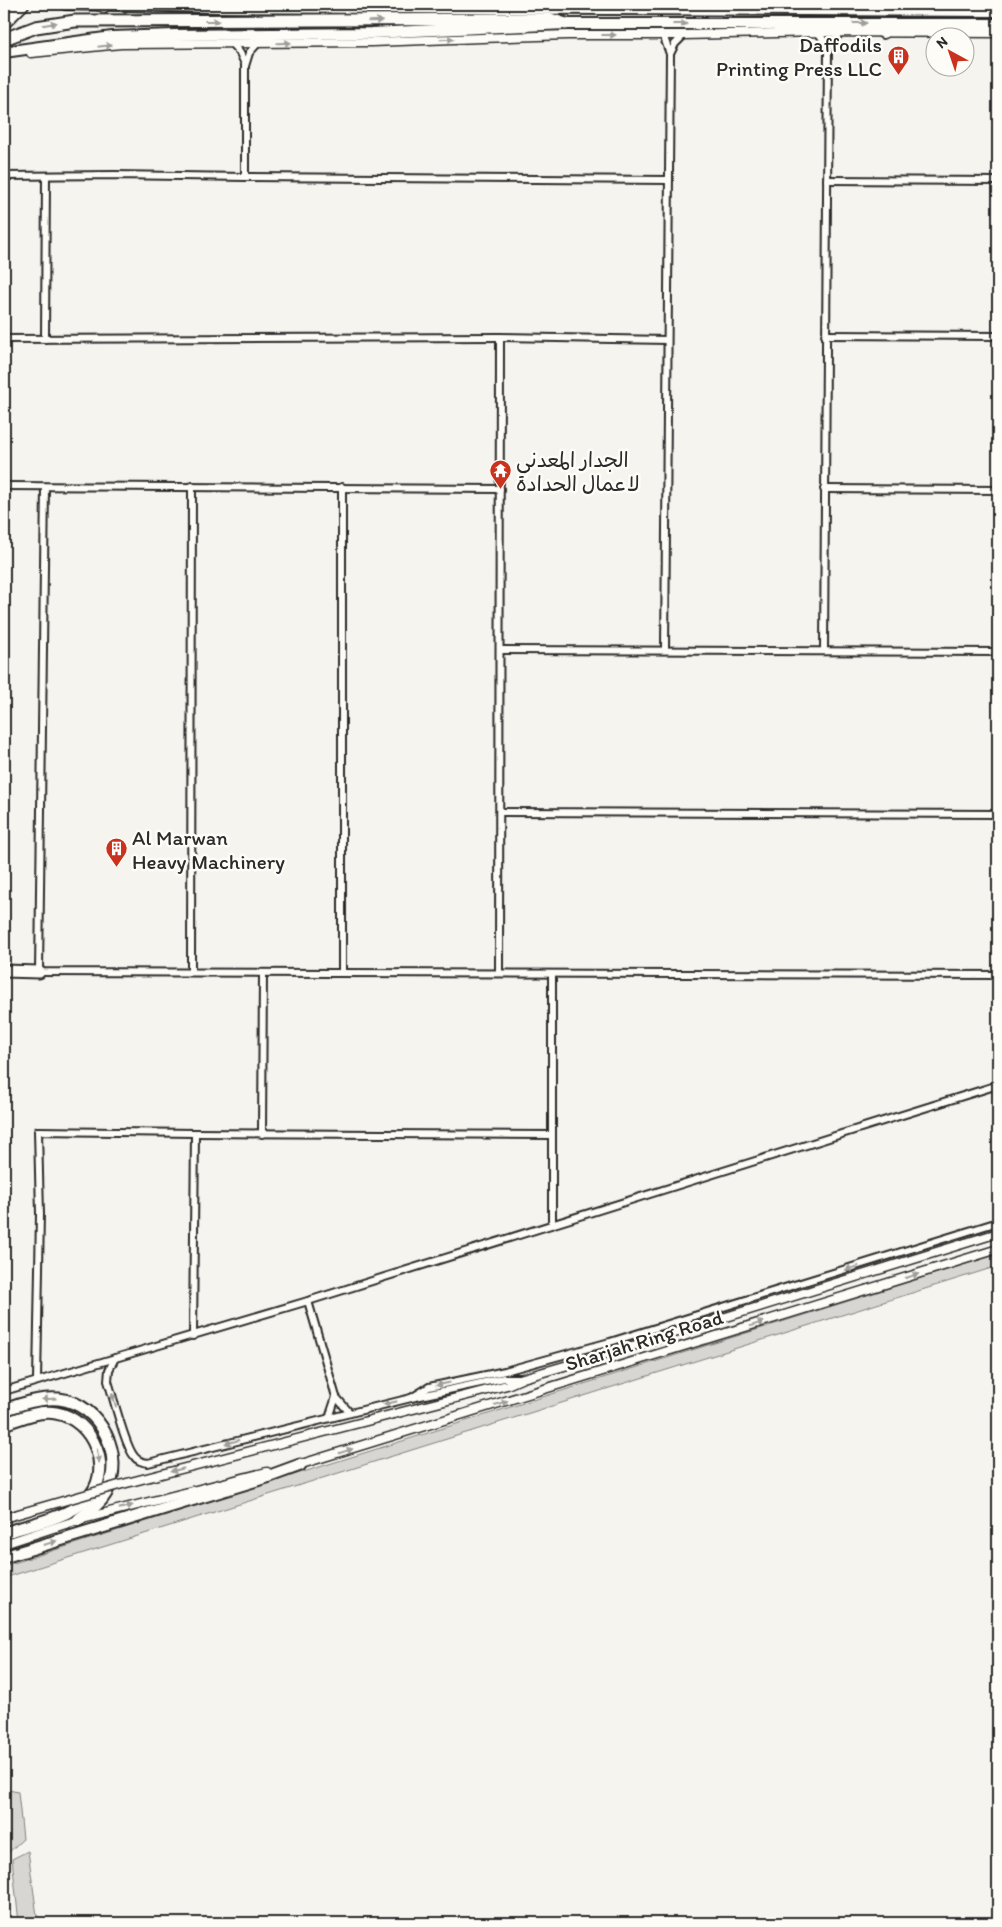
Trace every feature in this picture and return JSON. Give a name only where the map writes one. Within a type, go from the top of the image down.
[{"type":"highway","points":[[4,23],[23,4]]},
{"type":"highway","points":[[4,39],[36,26],[74,21],[550,19],[566,24]]},
{"type":"highway","points":[[4,971],[39,972]]},
{"type":"highway","points":[[4,1410],[46,1398],[61,1399],[86,1410],[101,1426],[112,1452],[114,1462],[112,1476],[106,1494],[101,1501],[78,1520]]},
{"type":"highway","points":[[4,1424],[48,1412],[67,1416],[82,1427],[94,1442],[99,1459],[99,1469],[94,1487],[88,1498],[81,1504],[61,1514],[4,1532]]},
{"type":"highway","points":[[4,1557],[270,1476],[300,1465]]},
{"type":"main road","points":[[65,4],[998,11]]},
{"type":"main road","points":[[883,33],[904,23]]},
{"type":"main road","points":[[4,54],[128,36],[371,33],[566,24],[998,24]]},
{"type":"street","points":[[4,54],[121,44],[372,42],[567,35],[818,32],[998,33]]},
{"type":"street","points":[[818,32],[828,48],[824,650]]},
{"type":"street","points":[[828,48],[841,32]]},
{"type":"street","points":[[663,35],[670,54],[665,650]]},
{"type":"street","points":[[670,54],[684,35]]},
{"type":"street","points":[[231,43],[240,53],[245,66]]},
{"type":"street","points":[[245,177],[245,66],[249,53],[258,43]]},
{"type":"street","points":[[4,176],[114,175],[669,180]]},
{"type":"street","points":[[45,339],[46,176]]},
{"type":"street","points":[[827,180],[998,180]]},
{"type":"street","points":[[826,335],[998,336]]},
{"type":"street","points":[[4,339],[500,337],[667,340]]},
{"type":"street","points":[[499,972],[500,337]]},
{"type":"street","points":[[4,486],[500,488]]},
{"type":"street","points":[[191,971],[192,486]]},
{"type":"street","points":[[45,487],[39,972],[998,975]]},
{"type":"street","points":[[342,487],[342,972]]},
{"type":"street","points":[[824,489],[998,490]]},
{"type":"street","points":[[500,650],[998,652]]},
{"type":"street","points":[[500,812],[998,814]]},
{"type":"street","points":[[262,1134],[263,973]]},
{"type":"street","points":[[552,974],[552,1225]]},
{"type":"street","points":[[4,1392],[308,1301],[998,1085]]},
{"type":"street","points":[[37,1381],[40,1214],[38,1131],[552,1135]]},
{"type":"street","points":[[193,1336],[195,1133]]},
{"type":"street","points":[[411,1398],[429,1387],[505,1371],[610,1342],[998,1222]]},
{"type":"street","points":[[4,1518],[118,1485],[507,1384],[998,1233]]},
{"type":"street","name":"Sharjah Ring Road","points":[[4,1544],[78,1520],[256,1474],[300,1465],[998,1249]]},
{"type":"street","points":[[308,1301],[336,1397],[350,1413]]},
{"type":"street","points":[[114,1358],[109,1370],[108,1381],[130,1451],[134,1458],[141,1462],[154,1462],[411,1398],[504,1378],[524,1378]]},
{"type":"street","points":[[329,1418],[336,1397]]},
{"type":"shaded area","points":[[998,1254],[998,1266],[4,1578],[4,1566]]},
{"type":"shaded area","points":[[4,1789],[18,1792],[23,1839],[8,1853],[4,1829]]},
{"type":"shaded area","points":[[28,1851],[38,1923],[19,1923],[12,1859]]},
{"type":"place","name":"Daffodils Printing Press LLC","points":[[898,75]]},
{"type":"place","name":"الجدار المعدني لاعمال الحدادة","points":[[500,490]]},
{"type":"place","name":"Al Marwan Heavy Machinery","points":[[116,868]]}]
